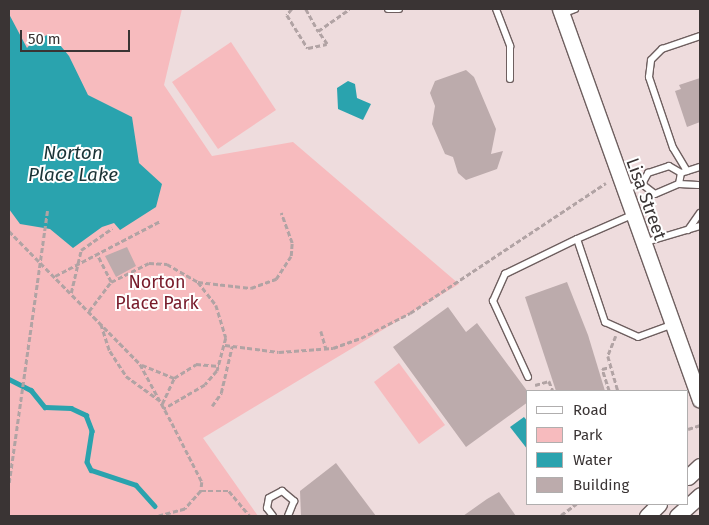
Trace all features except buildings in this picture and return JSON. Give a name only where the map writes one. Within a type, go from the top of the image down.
[{"type":"street","name":"Lisa Street","points":[[566,11],[622,189],[700,400]]},
{"type":"street","points":[[689,477],[700,466]]},
{"type":"street","points":[[677,516],[700,495]]},
{"type":"street","points":[[647,516],[658,505]]},
{"type":"lane","points":[[388,9],[399,9]]},
{"type":"lane","points":[[496,9],[510,46],[510,79]]},
{"type":"lane","points":[[679,184],[684,172],[673,148],[648,77],[651,60],[662,50],[700,36]]},
{"type":"lane","points":[[622,189],[642,184],[648,173],[668,166],[684,172],[700,167]]},
{"type":"lane","points":[[642,184],[655,194],[679,184],[698,185]]},
{"type":"lane","points":[[688,230],[700,213]]},
{"type":"lane","points":[[528,377],[494,301],[505,274],[632,215]]},
{"type":"lane","points":[[642,243],[700,227]]},
{"type":"lane","points":[[577,239],[605,322],[618,330],[638,337],[671,325]]},
{"type":"lane","points":[[273,516],[267,508],[269,498],[282,491],[294,501],[288,516]]},
{"type":"path","points":[[292,9],[287,15],[308,48],[327,44],[306,9]]},
{"type":"path","points":[[318,30],[349,9]]},
{"type":"path","points":[[225,345],[279,352],[326,349],[361,338],[410,313],[617,174]]},
{"type":"path","points":[[9,483],[47,211]]},
{"type":"path","points":[[198,282],[251,288],[276,279],[285,268],[292,243],[281,213]]},
{"type":"path","points":[[55,276],[160,221]]},
{"type":"path","points":[[71,293],[75,265],[88,242],[112,228]]},
{"type":"path","points":[[9,231],[140,364],[161,402],[202,482],[201,491],[185,509],[159,516]]},
{"type":"path","points":[[97,254],[111,282]]},
{"type":"path","points":[[89,311],[111,282],[149,263],[175,268],[198,282],[216,305],[225,345],[219,366],[205,385],[164,409]]},
{"type":"path","points":[[100,323],[110,351],[126,376],[161,402]]},
{"type":"path","points":[[618,330],[608,356],[618,390]]},
{"type":"path","points":[[322,331],[326,349]]},
{"type":"path","points":[[212,406],[221,394],[232,346]]},
{"type":"path","points":[[140,364],[174,378]]},
{"type":"path","points":[[161,402],[174,378],[196,364],[219,366]]},
{"type":"path","points":[[609,390],[602,369],[610,367]]},
{"type":"path","points":[[532,387],[549,381],[553,390]]},
{"type":"path","points":[[201,491],[229,491],[250,516]]},
{"type":"path","points":[[561,515],[575,505]]},
{"type":"green space","name":"Norton Place Park","points":[[9,9],[182,9],[164,85],[212,156],[293,142],[459,284],[203,438],[258,516],[9,516]]},
{"type":"green space","points":[[231,42],[276,110],[218,149],[172,82]]},
{"type":"green space","points":[[399,363],[445,425],[419,444],[374,382]]},
{"type":"water","name":"Norton Place Lake","points":[[9,14],[27,48],[35,39],[51,34],[69,56],[88,95],[132,117],[139,163],[162,184],[156,207],[120,230],[114,223],[102,227],[73,248],[50,229],[20,224],[9,209]]},
{"type":"water","points":[[348,81],[355,84],[357,98],[371,104],[363,120],[338,109],[337,88]]},
{"type":"water","points":[[524,417],[526,420],[526,447],[510,427]]},
{"type":"waterway","points":[[9,379],[31,390],[45,407],[71,408],[86,415],[92,431],[87,462],[91,470],[136,485],[155,506]]}]
